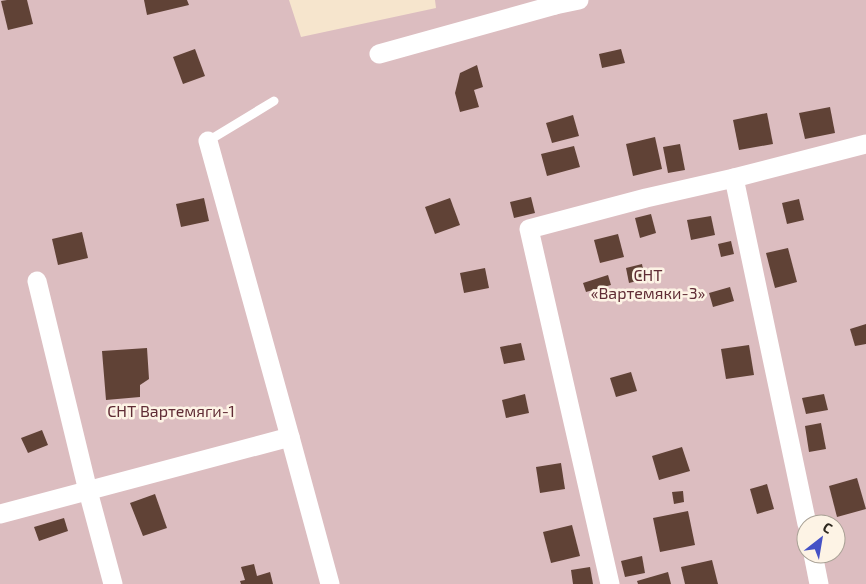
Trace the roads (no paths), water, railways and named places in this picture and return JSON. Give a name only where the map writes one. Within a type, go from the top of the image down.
[{"type":"street","points":[[378,54],[555,2],[579,0]]},
{"type":"street","points":[[208,141],[330,584]]},
{"type":"street","points":[[610,584],[528,229],[866,144]]},
{"type":"street","points":[[734,178],[805,514]]},
{"type":"street","points":[[37,281],[88,491],[113,584]]},
{"type":"street","points":[[0,514],[290,437]]},
{"type":"street","points":[[815,564],[820,584]]},
{"type":"lane","points":[[208,141],[274,101]]},
{"type":"park label","name":"СНТ «Вартемяки-3»","points":[[648,284]]},
{"type":"park label","name":"СНТ Вартемяги-1","points":[[171,411]]}]
